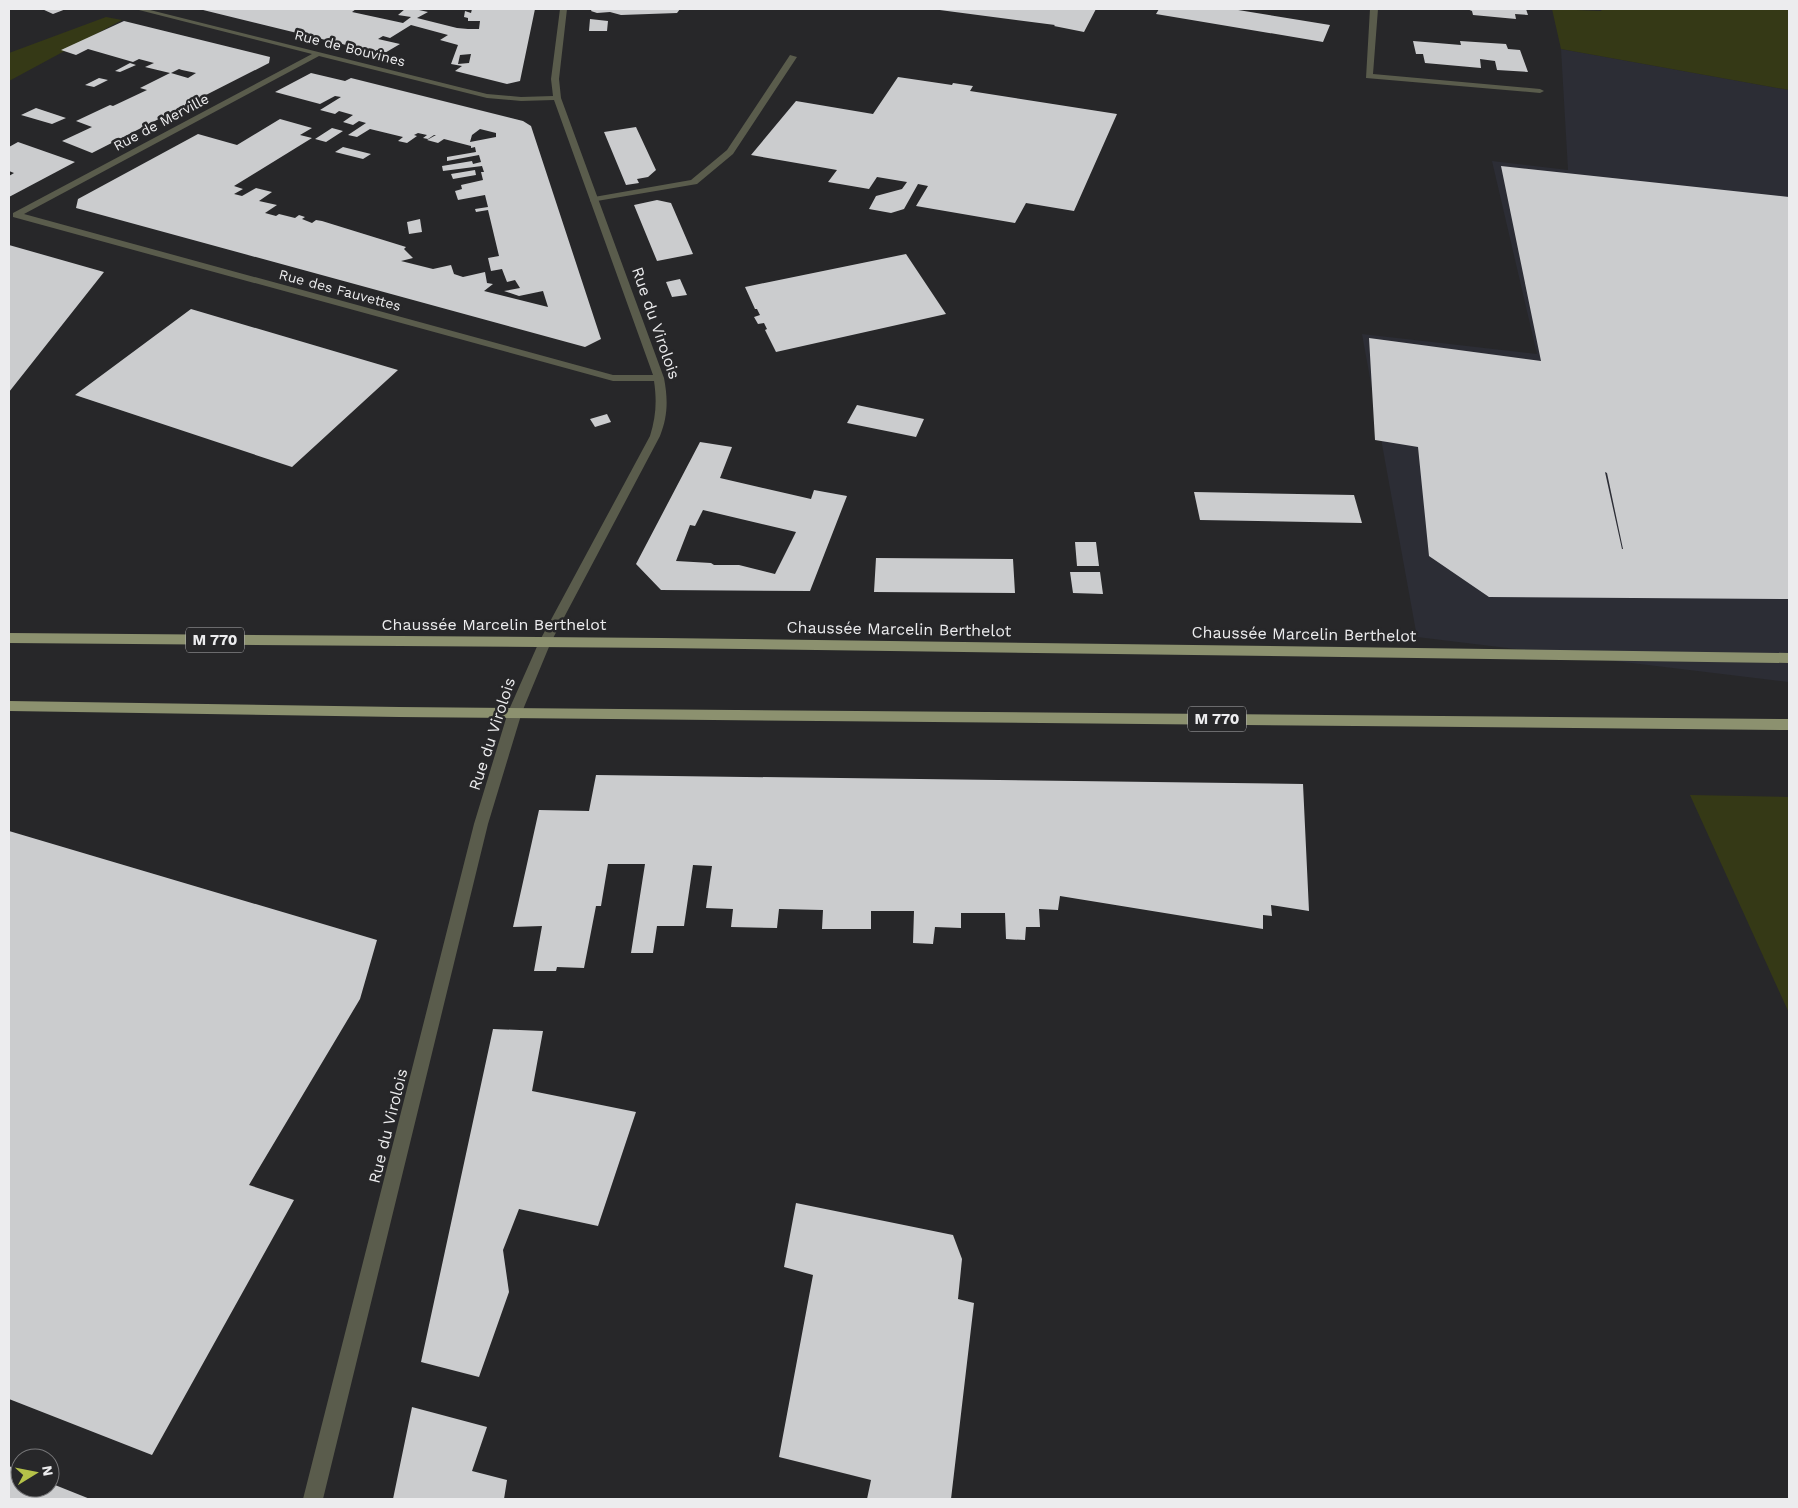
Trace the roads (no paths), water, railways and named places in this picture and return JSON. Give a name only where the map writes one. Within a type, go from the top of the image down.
[{"type":"main road","name":"Chaussée Marcelin Berthelot","points":[[9,638],[545,642],[1789,658]]},
{"type":"main road","name":"M 770","points":[[9,706],[1789,725]]},
{"type":"street","name":"Rue de Bouvines","points":[[139,9],[488,96],[521,99],[557,98]]},
{"type":"street","name":"Rue du Virolois","points":[[313,1499],[481,824],[515,712],[545,642],[655,436],[662,418],[663,404],[659,378],[557,98],[555,79],[564,9]]},
{"type":"street","points":[[1374,9],[1369,76],[1540,90]]},
{"type":"street","name":"Rue de Merville","points":[[16,216],[320,53]]},
{"type":"street","points":[[594,200],[694,182],[730,152],[793,57]]},
{"type":"street","name":"Rue des Fauvettes","points":[[16,216],[614,378],[659,378]]}]
